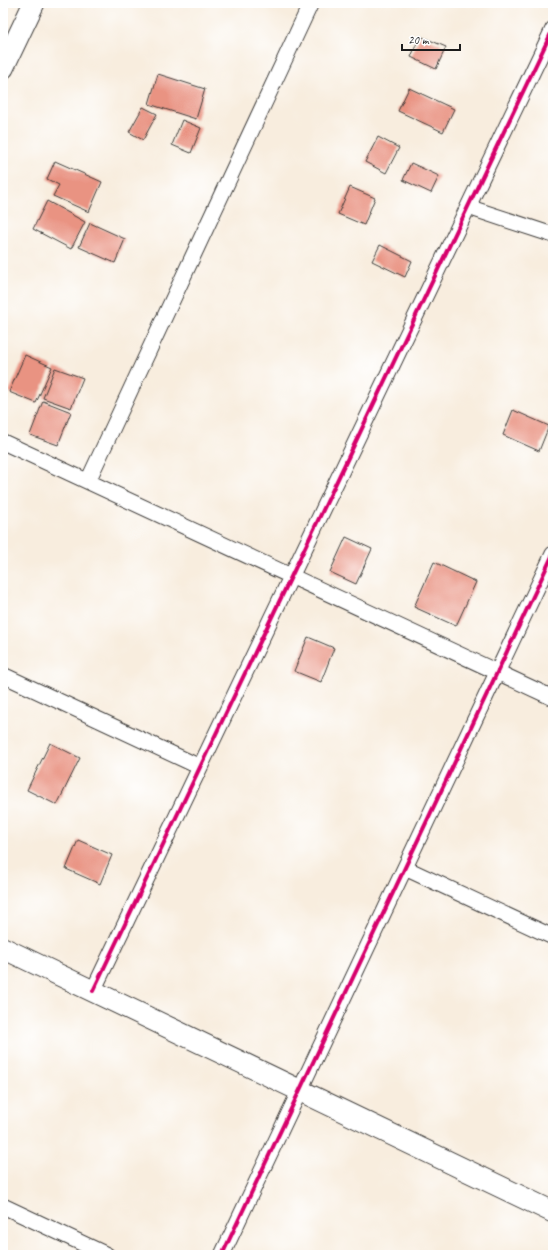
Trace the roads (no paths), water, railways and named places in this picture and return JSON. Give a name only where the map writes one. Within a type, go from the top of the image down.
[{"type":"street","points":[[3,68],[34,3]]},
{"type":"street","points":[[88,481],[311,3]]},
{"type":"street","points":[[93,991],[553,30]]},
{"type":"street","points":[[468,207],[553,235]]},
{"type":"street","points":[[3,442],[553,698]]},
{"type":"street","points":[[222,1255],[553,554]]},
{"type":"street","points":[[3,676],[200,766]]},
{"type":"street","points":[[404,868],[553,937]]},
{"type":"street","points":[[3,948],[553,1212]]},
{"type":"street","points":[[3,1206],[107,1255]]}]
